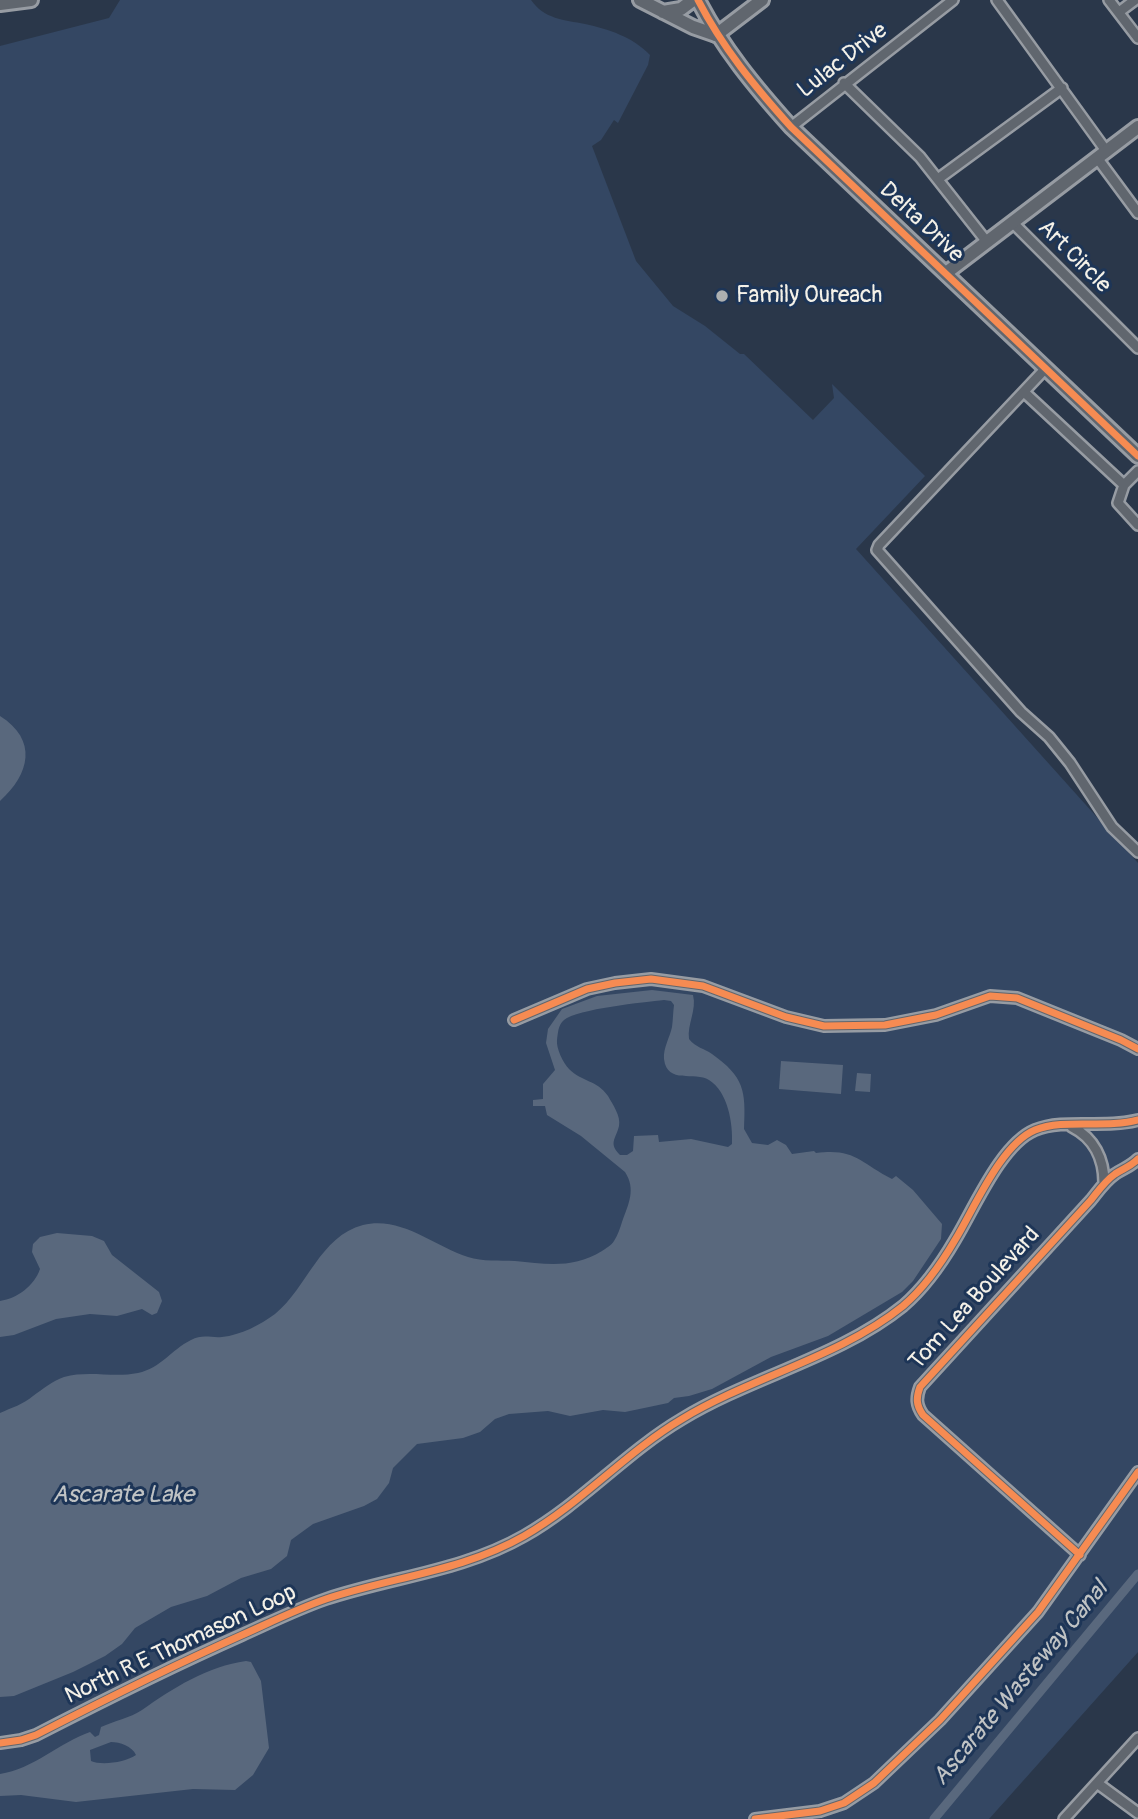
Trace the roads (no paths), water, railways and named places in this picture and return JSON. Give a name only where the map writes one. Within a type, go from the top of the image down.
[{"type":"main road","points":[[0,4],[31,0]]},
{"type":"main road","points":[[640,0],[693,27],[716,35],[762,0]]},
{"type":"main road","points":[[663,12],[681,9],[696,0]]},
{"type":"main road","name":"Delta Drive","points":[[696,0],[716,35],[791,127],[1046,368],[1135,448]]},
{"type":"main road","points":[[946,273],[1138,127]]},
{"type":"street","name":"Lulac Drive","points":[[791,127],[953,0]]},
{"type":"street","points":[[997,0],[1062,88],[1138,213]]},
{"type":"street","points":[[1109,0],[1138,38]]},
{"type":"street","points":[[1119,12],[1135,0]]},
{"type":"street","points":[[844,83],[920,158],[987,242]]},
{"type":"street","points":[[938,179],[1062,88]]},
{"type":"street","name":"Art Circle","points":[[1013,222],[1138,348]]},
{"type":"street","points":[[1046,368],[877,550],[1013,702],[1049,737],[1070,763],[1112,827],[1138,852]]},
{"type":"street","points":[[1024,392],[1124,485]]},
{"type":"street","points":[[1138,471],[1124,485],[1118,503],[1138,525]]},
{"type":"street","points":[[514,1020],[587,989],[651,979],[703,986],[786,1017],[824,1026],[885,1025],[936,1015],[990,996],[1017,998],[1138,1049]]},
{"type":"street","name":"North R E Thomason Loop","points":[[0,1743],[36,1735],[185,1661],[323,1600],[433,1572],[483,1555],[523,1537],[583,1496],[683,1418],[850,1339],[891,1315],[916,1294],[933,1273],[1015,1143],[1037,1129],[1113,1125],[1138,1120]]},
{"type":"street","points":[[1068,1126],[1079,1131],[1096,1149],[1104,1171],[1104,1183]]},
{"type":"street","name":"Tom Lea Boulevard","points":[[1080,1555],[923,1415],[917,1396],[920,1387],[1104,1183],[1116,1173],[1134,1170],[1138,1158]]},
{"type":"street","points":[[755,1819],[820,1811],[844,1803],[874,1783],[940,1720],[1038,1612],[1138,1472]]},
{"type":"street","points":[[1064,1819],[1138,1738]]},
{"type":"street","points":[[1097,1783],[1138,1813]]},
{"type":"water","points":[[0,716],[12,725],[20,736],[26,757],[18,780],[0,801]]},
{"type":"water","name":"Ascarate Lake","points":[[652,990],[693,995],[689,1039],[723,1062],[737,1078],[743,1094],[744,1129],[752,1143],[768,1145],[777,1140],[786,1145],[792,1154],[814,1151],[848,1155],[892,1179],[896,1176],[913,1190],[942,1224],[941,1239],[913,1281],[902,1292],[828,1336],[771,1357],[712,1389],[674,1398],[668,1403],[625,1412],[603,1410],[570,1416],[548,1411],[509,1414],[495,1419],[480,1432],[463,1438],[417,1444],[393,1468],[389,1483],[377,1499],[313,1524],[291,1540],[287,1556],[271,1569],[241,1578],[207,1596],[171,1607],[135,1628],[122,1644],[105,1656],[73,1672],[14,1696],[0,1697],[0,1413],[26,1401],[64,1377],[146,1371],[195,1338],[229,1336],[257,1326],[286,1303],[336,1240],[363,1225],[377,1223],[404,1228],[455,1252],[485,1260],[570,1263],[591,1257],[608,1247],[617,1236],[629,1202],[631,1190],[625,1172],[581,1136],[547,1115],[545,1106],[533,1106],[533,1100],[543,1099],[543,1084],[555,1070],[546,1043],[548,1029],[562,1009],[597,996]],"holes":[[[671,1001],[674,1005],[672,1027],[664,1055],[666,1067],[676,1075],[703,1078],[715,1085],[728,1109],[732,1144],[728,1147],[691,1139],[659,1142],[658,1135],[634,1136],[633,1151],[620,1155],[614,1147],[619,1126],[616,1111],[604,1091],[574,1073],[564,1063],[557,1043],[559,1027],[571,1016],[596,1009]]]},
{"type":"water","points":[[781,1061],[843,1065],[841,1094],[779,1089]]},
{"type":"water","points":[[857,1073],[871,1074],[870,1092],[855,1091]]},
{"type":"water","points":[[57,1233],[92,1236],[104,1241],[112,1255],[159,1292],[162,1301],[157,1313],[152,1315],[142,1309],[117,1316],[90,1314],[56,1319],[14,1335],[0,1337],[0,1301],[19,1294],[34,1281],[40,1269],[32,1252],[33,1244],[40,1237]]},
{"type":"water","points":[[251,1662],[261,1681],[269,1748],[253,1775],[235,1790],[193,1789],[76,1802],[21,1795],[0,1796],[0,1774],[24,1767],[90,1732],[95,1737],[99,1735],[101,1727],[137,1713],[191,1679],[232,1664]],"holes":[[[111,1742],[129,1747],[136,1755],[114,1763],[91,1761],[90,1750]]]},
{"type":"waterway","name":"Ascarate Wasteway Canal","points":[[934,1819],[1138,1574]]},
{"type":"place","name":"Family Oureach","points":[[722,296]]}]
